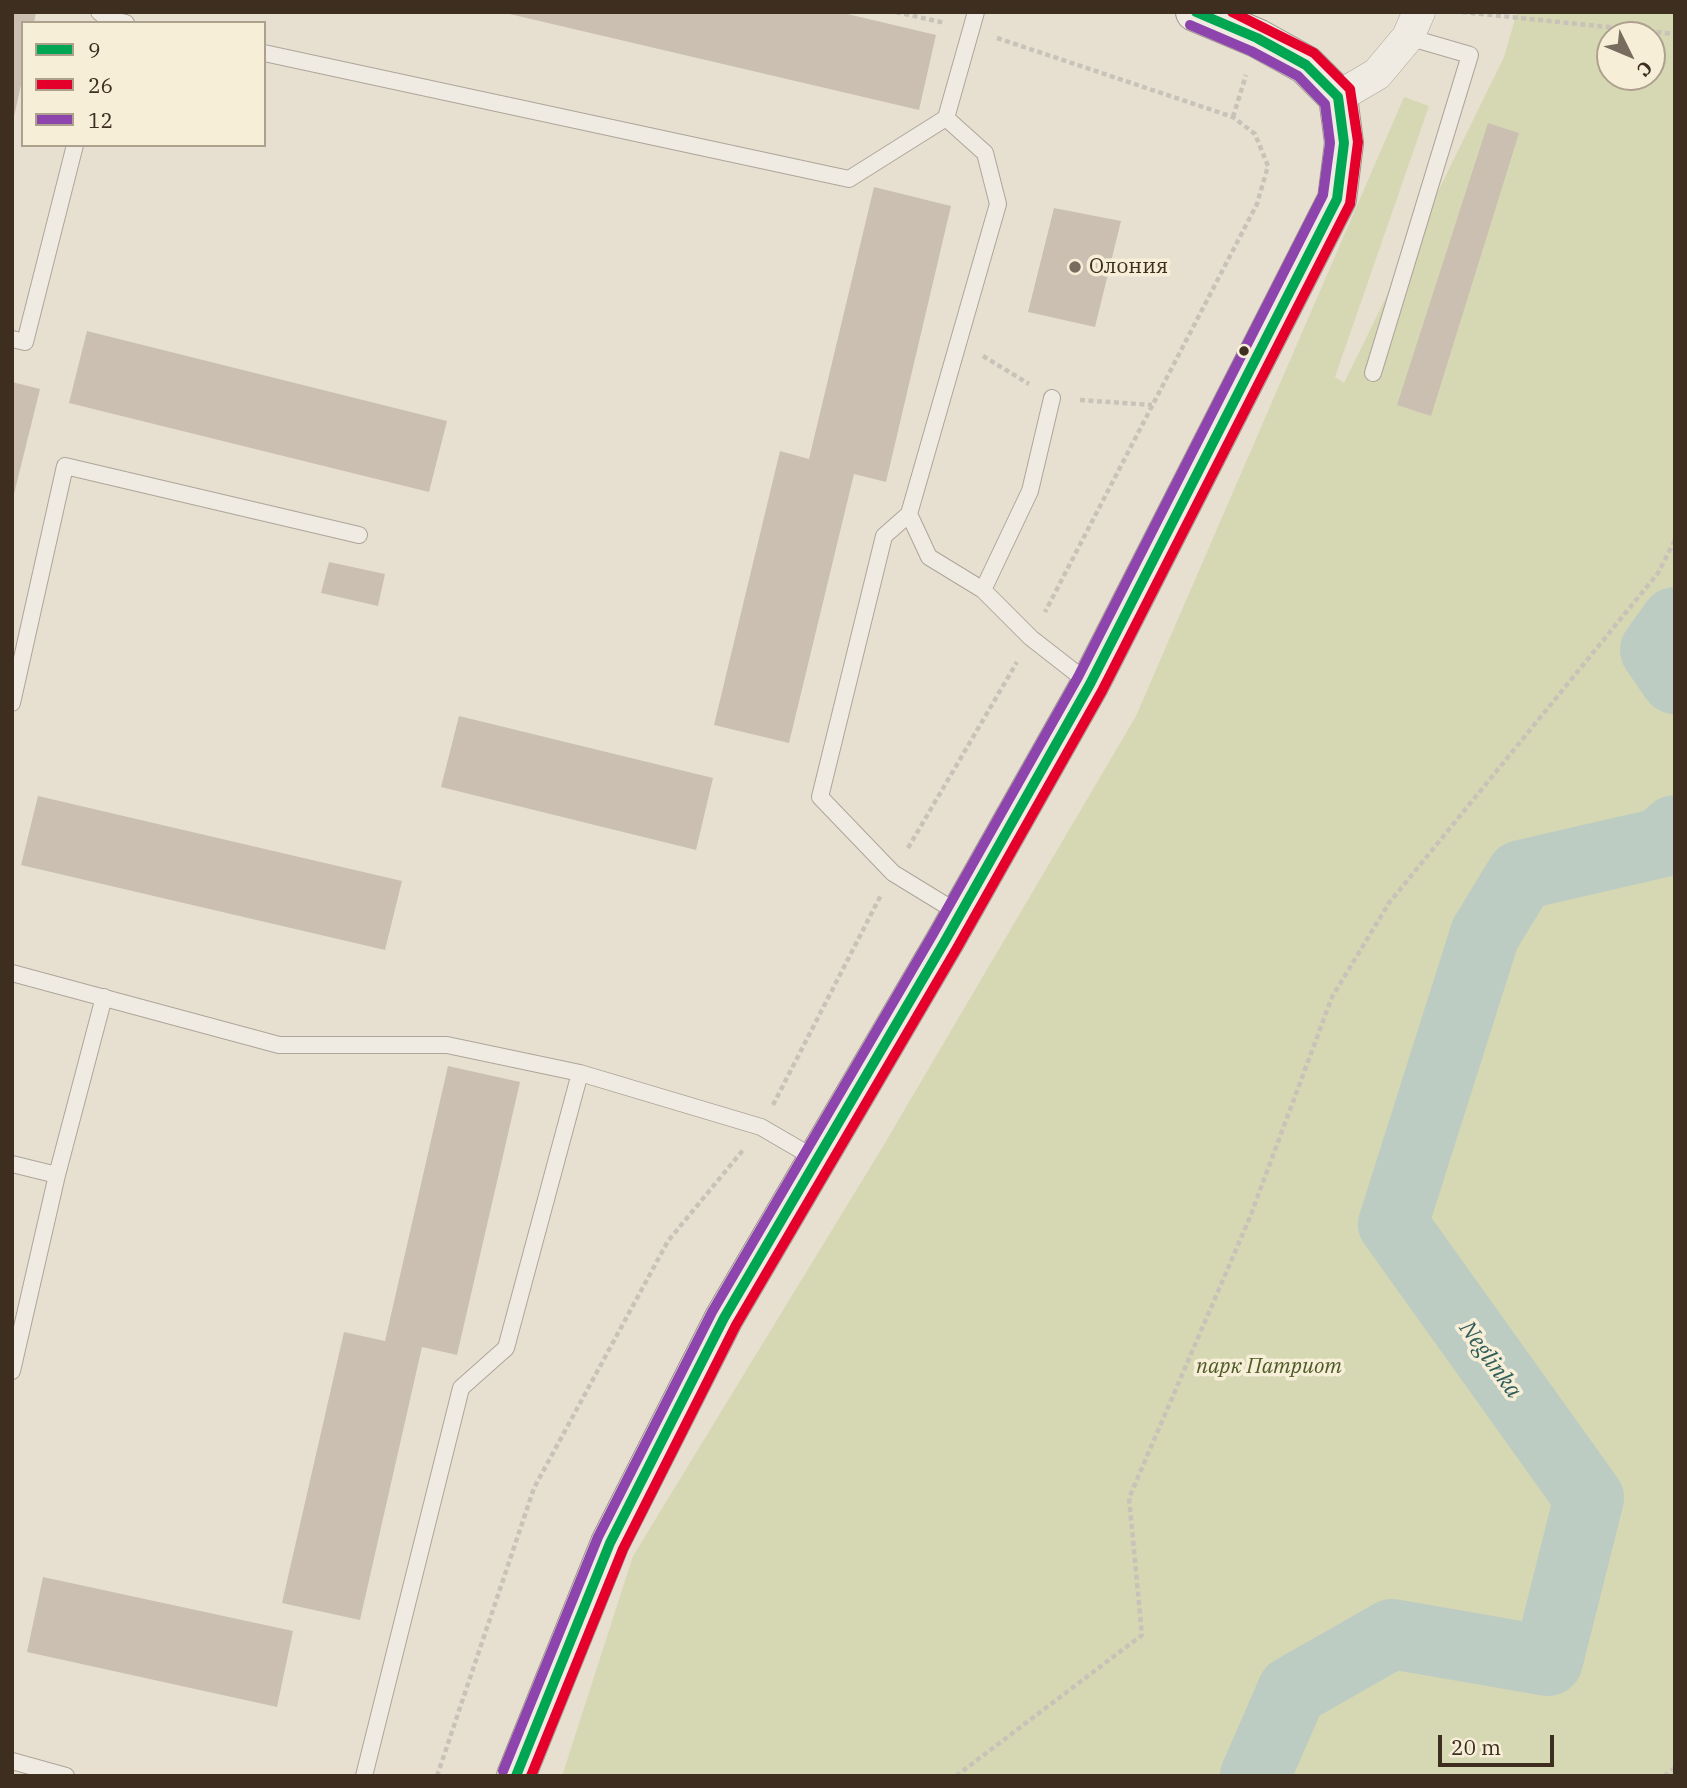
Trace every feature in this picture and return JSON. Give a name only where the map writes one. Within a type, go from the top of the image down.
[{"type":"street","points":[[516,1776],[610,1543],[724,1318],[960,914],[1090,684],[1337,199],[1344,143],[1338,97],[1306,65],[1256,38],[1195,12]]},
{"type":"street","points":[[1338,97],[1377,74],[1413,25]]},
{"type":"lane","points":[[266,53],[849,179],[946,118],[976,12]]},
{"type":"lane","points":[[1373,373],[1470,55],[1413,25]]},
{"type":"lane","points":[[946,118],[985,153],[998,204],[909,514],[884,536],[820,797],[893,873],[960,914]]},
{"type":"lane","points":[[12,339],[25,342],[74,147]]},
{"type":"lane","points":[[983,590],[1030,491],[1052,398]]},
{"type":"lane","points":[[12,703],[65,466],[359,535]]},
{"type":"lane","points":[[909,514],[929,557],[983,590],[1031,638],[1090,684]]},
{"type":"lane","points":[[12,972],[279,1045],[447,1045],[580,1073],[761,1127],[816,1159]]},
{"type":"lane","points":[[12,1371],[57,1175],[104,997]]},
{"type":"lane","points":[[364,1776],[461,1388],[506,1348],[580,1073]]},
{"type":"lane","points":[[12,1164],[57,1175]]},
{"type":"lane","points":[[12,1761],[66,1776]]},
{"type":"path","points":[[437,1776],[534,1488],[668,1241],[761,1127],[893,873],[1031,638],[1257,204],[1268,166],[1255,134],[1233,117],[971,29],[896,12]]},
{"type":"path","points":[[1462,12],[1675,34]]},
{"type":"path","points":[[958,342],[1052,398],[1152,405]]},
{"type":"path","points":[[956,1776],[1142,1635],[1129,1498],[1250,1217],[1332,997],[1389,903],[1658,573],[1675,540]]},
{"type":"path","points":[[1664,1776],[1675,1768]]},
{"type":"green space","name":"парк Патриот","points":[[1517,12],[1675,12],[1675,1776],[562,1776],[633,1556],[882,1148],[1136,716],[1404,97],[1429,106],[1335,377],[1344,383],[1504,57]]},
{"type":"building","points":[[12,12],[36,12],[34,21],[21,21],[21,85],[13,121]]},
{"type":"building","points":[[501,12],[839,12],[936,35],[919,110]]},
{"type":"building","points":[[1488,123],[1519,133],[1431,416],[1397,405]]},
{"type":"building","points":[[874,187],[951,206],[886,482],[854,474],[789,743],[714,725],[780,451],[809,459]]},
{"type":"building","name":"Олония","points":[[1054,208],[1121,221],[1095,327],[1028,312]]},
{"type":"building","points":[[87,331],[447,421],[429,492],[69,403]]},
{"type":"building","points":[[12,382],[40,389],[13,498],[12,498]]},
{"type":"building","points":[[329,562],[385,574],[378,606],[321,593]]},
{"type":"building","points":[[459,716],[713,778],[696,850],[441,787]]},
{"type":"building","points":[[38,796],[402,881],[385,950],[21,865]]},
{"type":"building","points":[[448,1066],[520,1082],[457,1355],[422,1347],[360,1620],[282,1603],[344,1332],[385,1341]]},
{"type":"building","points":[[43,1577],[293,1631],[277,1707],[27,1652]]},
{"type":"waterway","name":"Neglinka","points":[[1675,622],[1655,650],[1675,679]]},
{"type":"waterway","name":"Neglinka","points":[[1255,1776],[1292,1691],[1392,1634],[1548,1661],[1589,1498],[1393,1224],[1485,934],[1521,875],[1660,843],[1675,830]]},
{"type":"transit line","name":"9","points":[[516,1776],[610,1543],[724,1318],[945,941],[1090,684],[1337,199],[1344,143],[1338,97],[1306,65],[1257,38],[1196,12]]},
{"type":"transit line","name":"26","points":[[531,1776],[623,1549],[736,1325],[957,948],[1102,691],[1350,204],[1358,142],[1350,89],[1314,53],[1232,12]]},
{"type":"transit line","name":"12","points":[[503,1771],[598,1537],[712,1312],[933,934],[1078,677],[1323,195],[1330,143],[1325,104],[1298,76],[1251,51],[1190,25]]},
{"type":"place","name":"Олония","points":[[1075,267]]}]
